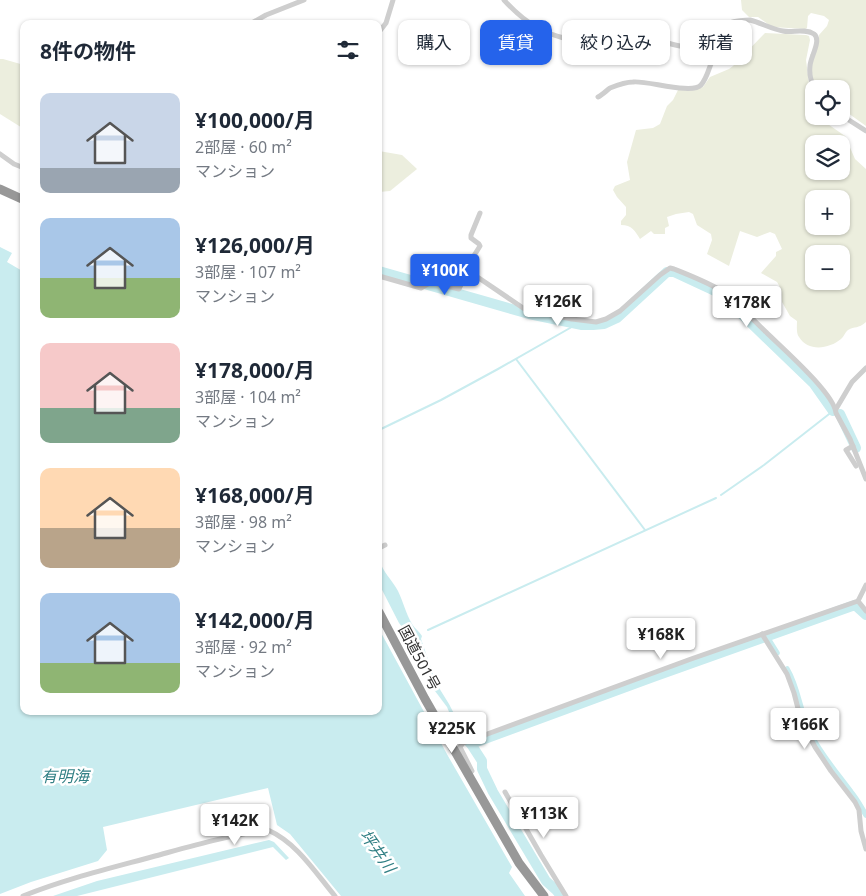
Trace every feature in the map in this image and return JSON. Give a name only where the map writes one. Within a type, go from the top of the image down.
[{"type":"highway","points":[[0,189],[20,198]]},
{"type":"highway","name":"国道501号","points":[[382,618],[468,776],[519,863],[544,896]]},
{"type":"street","points":[[257,20],[304,0]]},
{"type":"street","points":[[382,28],[386,23],[393,0]]},
{"type":"street","points":[[504,0],[541,30],[579,42],[650,39],[660,40],[680,47]]},
{"type":"street","points":[[752,21],[784,32],[808,31],[814,34],[817,42],[810,64],[811,80]]},
{"type":"street","points":[[598,97],[610,88],[634,81],[681,88],[698,88],[701,86],[710,65]]},
{"type":"street","points":[[850,121],[866,131]]},
{"type":"street","points":[[0,154],[20,166]]},
{"type":"street","points":[[382,277],[421,288],[431,282],[459,289],[467,272],[467,266],[480,246],[471,238],[471,235],[480,213]]},
{"type":"street","points":[[467,272],[470,272],[526,310],[596,322],[620,311],[660,274],[670,268],[674,268],[716,288],[809,374],[824,391],[836,409],[836,413],[853,446],[866,479]]},
{"type":"street","points":[[836,409],[852,382],[865,371]]},
{"type":"street","points":[[853,446],[846,450],[856,466]]},
{"type":"street","points":[[858,602],[866,585]]},
{"type":"street","points":[[468,776],[472,771],[461,751],[460,747],[463,743],[691,659],[763,637],[866,599]]},
{"type":"street","points":[[858,602],[866,611]]},
{"type":"street","points":[[763,637],[787,674],[801,720],[815,747],[859,810],[861,831],[866,849]]},
{"type":"street","points":[[505,792],[566,896]]},
{"type":"street","points":[[23,896],[39,889],[116,866],[216,840],[268,830],[290,844],[335,896]]},
{"type":"green space","points":[[741,0],[866,0],[866,126],[850,114],[850,80],[812,80],[810,55],[819,42],[819,35],[827,26],[829,20],[824,16],[811,13],[808,16],[807,28],[805,29],[772,27],[758,17],[749,17],[742,10]]},
{"type":"green space","points":[[765,33],[809,36],[806,60],[809,80],[805,80],[805,125],[829,125],[844,135],[805,135],[805,180],[850,180],[850,148],[855,159],[866,169],[866,322],[861,326],[848,330],[842,338],[831,345],[813,347],[803,342],[797,334],[797,321],[790,316],[782,302],[781,289],[777,282],[761,273],[776,256],[776,252],[782,249],[775,234],[770,232],[757,237],[740,231],[729,266],[707,254],[712,240],[711,234],[697,225],[693,214],[689,212],[667,217],[669,226],[665,228],[665,234],[654,234],[651,231],[640,239],[631,227],[621,225],[621,221],[626,215],[626,207],[613,190],[615,186],[630,180],[627,162],[636,130],[653,128],[660,124],[667,106],[673,100],[678,90],[703,87],[710,77],[734,65],[752,65],[752,46]]},
{"type":"green space","points":[[0,59],[3,59],[20,64],[20,126],[0,114]]},
{"type":"green space","points":[[382,152],[402,155],[417,169],[390,191],[382,192]]},
{"type":"water","name":"有明海","points":[[0,247],[12,253],[7,262],[20,270],[20,715],[382,715],[382,635],[448,756],[512,867],[509,873],[525,896],[341,896],[290,834],[277,825],[268,788],[103,827],[107,850],[98,861],[0,894]]},
{"type":"water","points":[[382,566],[398,591],[412,624],[422,636],[421,639],[436,683],[463,731],[461,732],[454,724],[447,707],[435,691],[422,662],[411,645],[409,631],[399,623],[382,590]]},
{"type":"water","points":[[269,840],[274,842],[289,858],[286,860],[273,847],[77,896],[53,896],[97,881]]},
{"type":"waterway","points":[[382,272],[529,314],[582,325],[604,324],[617,318],[667,272],[674,272],[717,292],[727,300],[814,384],[833,411]]},
{"type":"waterway","points":[[382,429],[441,400],[577,324]]},
{"type":"waterway","points":[[516,359],[645,530]]},
{"type":"waterway","points":[[721,495],[764,465],[833,411]]},
{"type":"waterway","points":[[840,414],[856,448]]},
{"type":"waterway","points":[[428,630],[716,498]]},
{"type":"waterway","points":[[471,744],[855,605],[866,615]]},
{"type":"waterway","points":[[767,637],[777,653]]},
{"type":"waterway","points":[[787,669],[804,719],[815,743],[866,815]]},
{"type":"waterway","points":[[457,721],[465,739],[471,744],[482,761],[482,769],[493,792],[546,881],[561,896]]},
{"type":"water label","name":"坪井川","points":[[378,851]]}]
